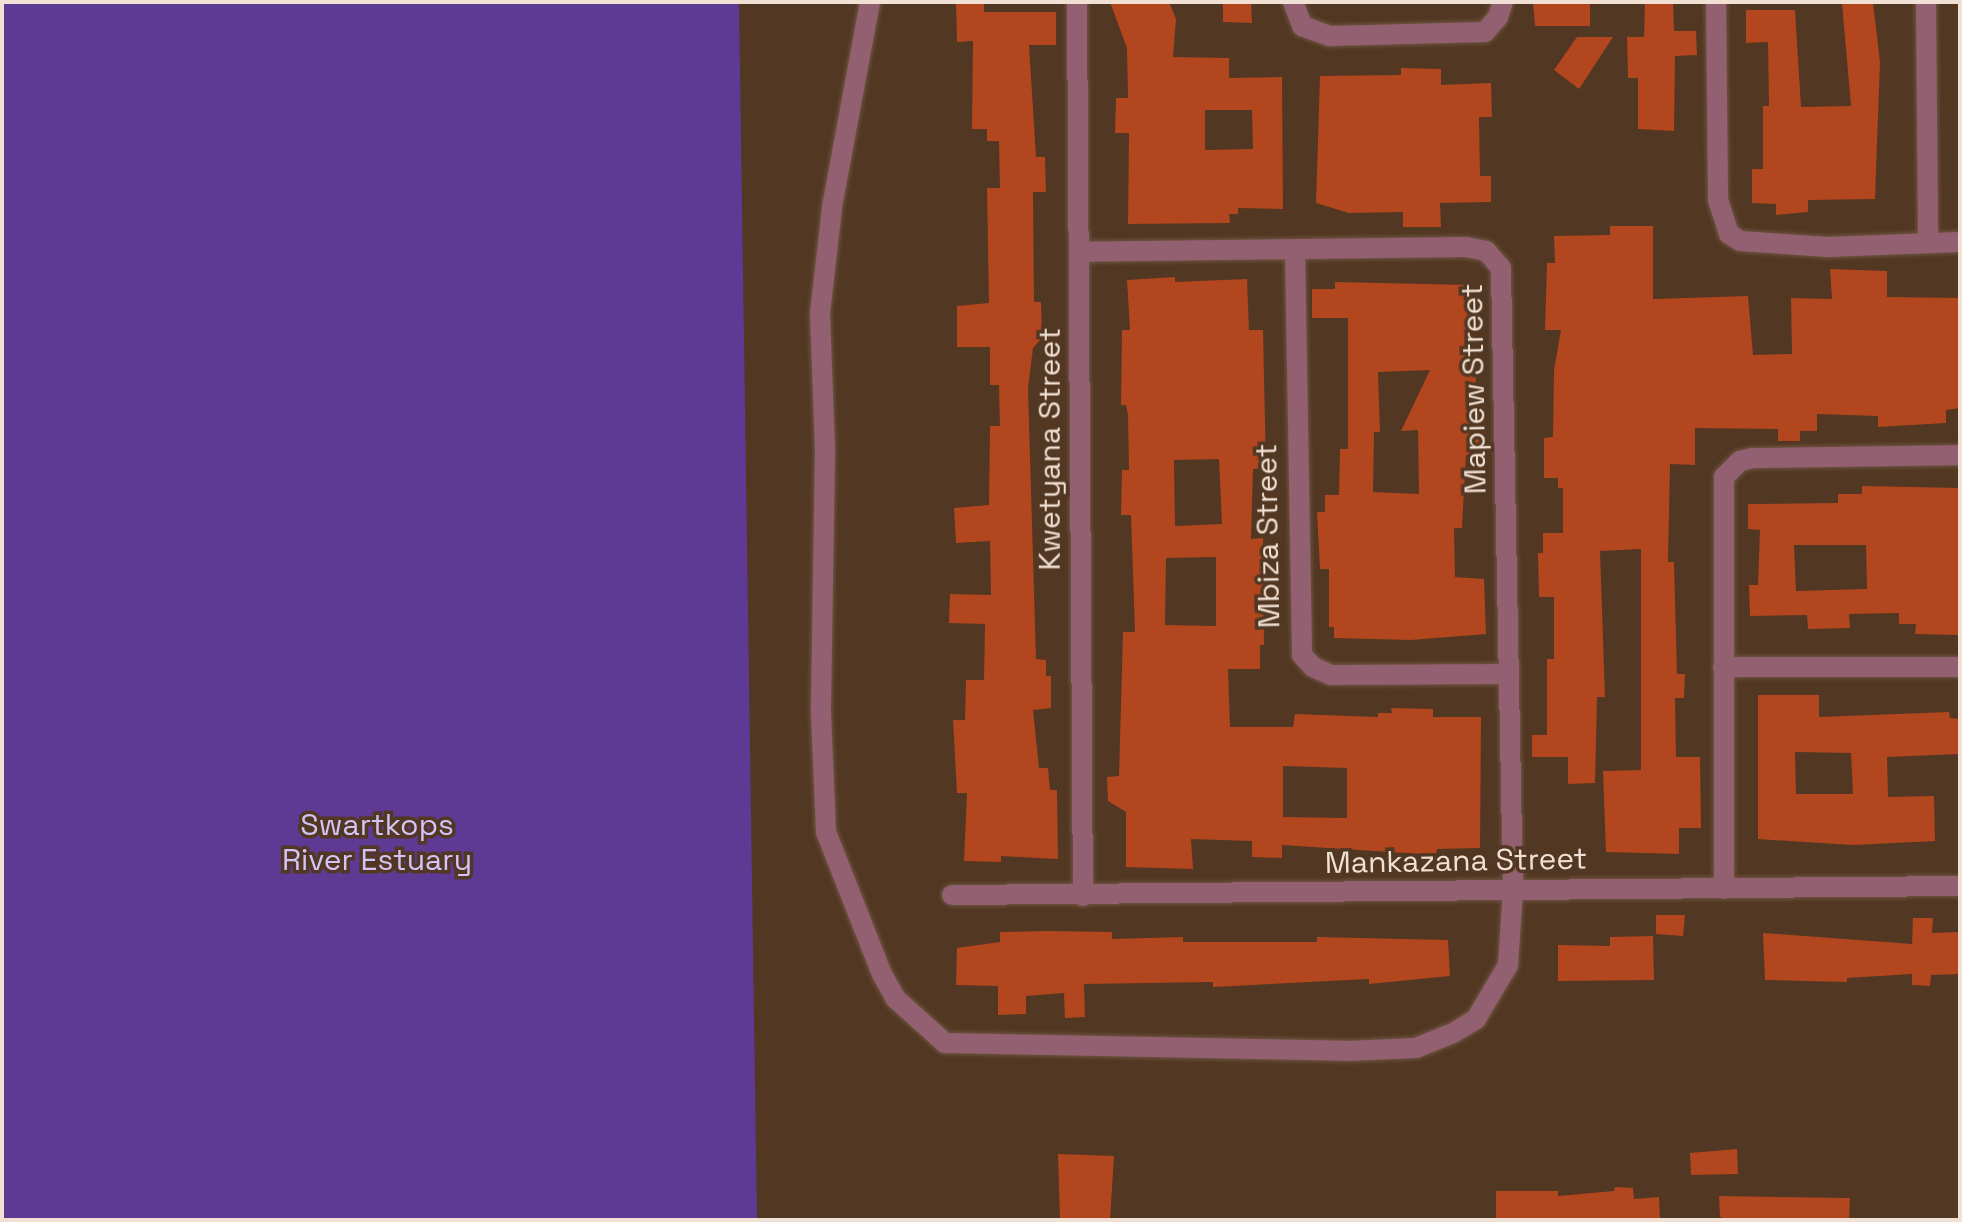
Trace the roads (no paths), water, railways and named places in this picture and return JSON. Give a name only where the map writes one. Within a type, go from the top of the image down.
[{"type":"street","name":"Mapiew Street","points":[[870,2],[832,208],[820,313],[825,451],[821,713],[826,832],[869,948],[896,999],[945,1043],[1346,1051],[1416,1048],[1476,1019],[1495,993],[1508,965],[1513,890],[1501,268],[1495,258],[1476,248],[1080,252]]},
{"type":"street","name":"Kwetyana Street","points":[[1077,2],[1083,896]]},
{"type":"street","points":[[1293,2],[1302,26],[1330,36],[1485,32],[1498,17],[1503,2]]},
{"type":"street","points":[[1716,2],[1718,200],[1729,234],[1740,241],[1828,247],[1960,242]]},
{"type":"street","points":[[1926,2],[1928,242]]},
{"type":"street","name":"Mbiza Street","points":[[1295,250],[1302,655],[1313,667],[1331,675],[1508,674]]},
{"type":"street","points":[[1724,889],[1721,489],[1732,467],[1753,458],[1790,455],[1960,455]]},
{"type":"street","points":[[1723,667],[1960,667]]},
{"type":"street","name":"Mankazana Street","points":[[952,895],[1960,886]]},
{"type":"park label","name":"Swartkops River Estuary","points":[[377,842]]}]
